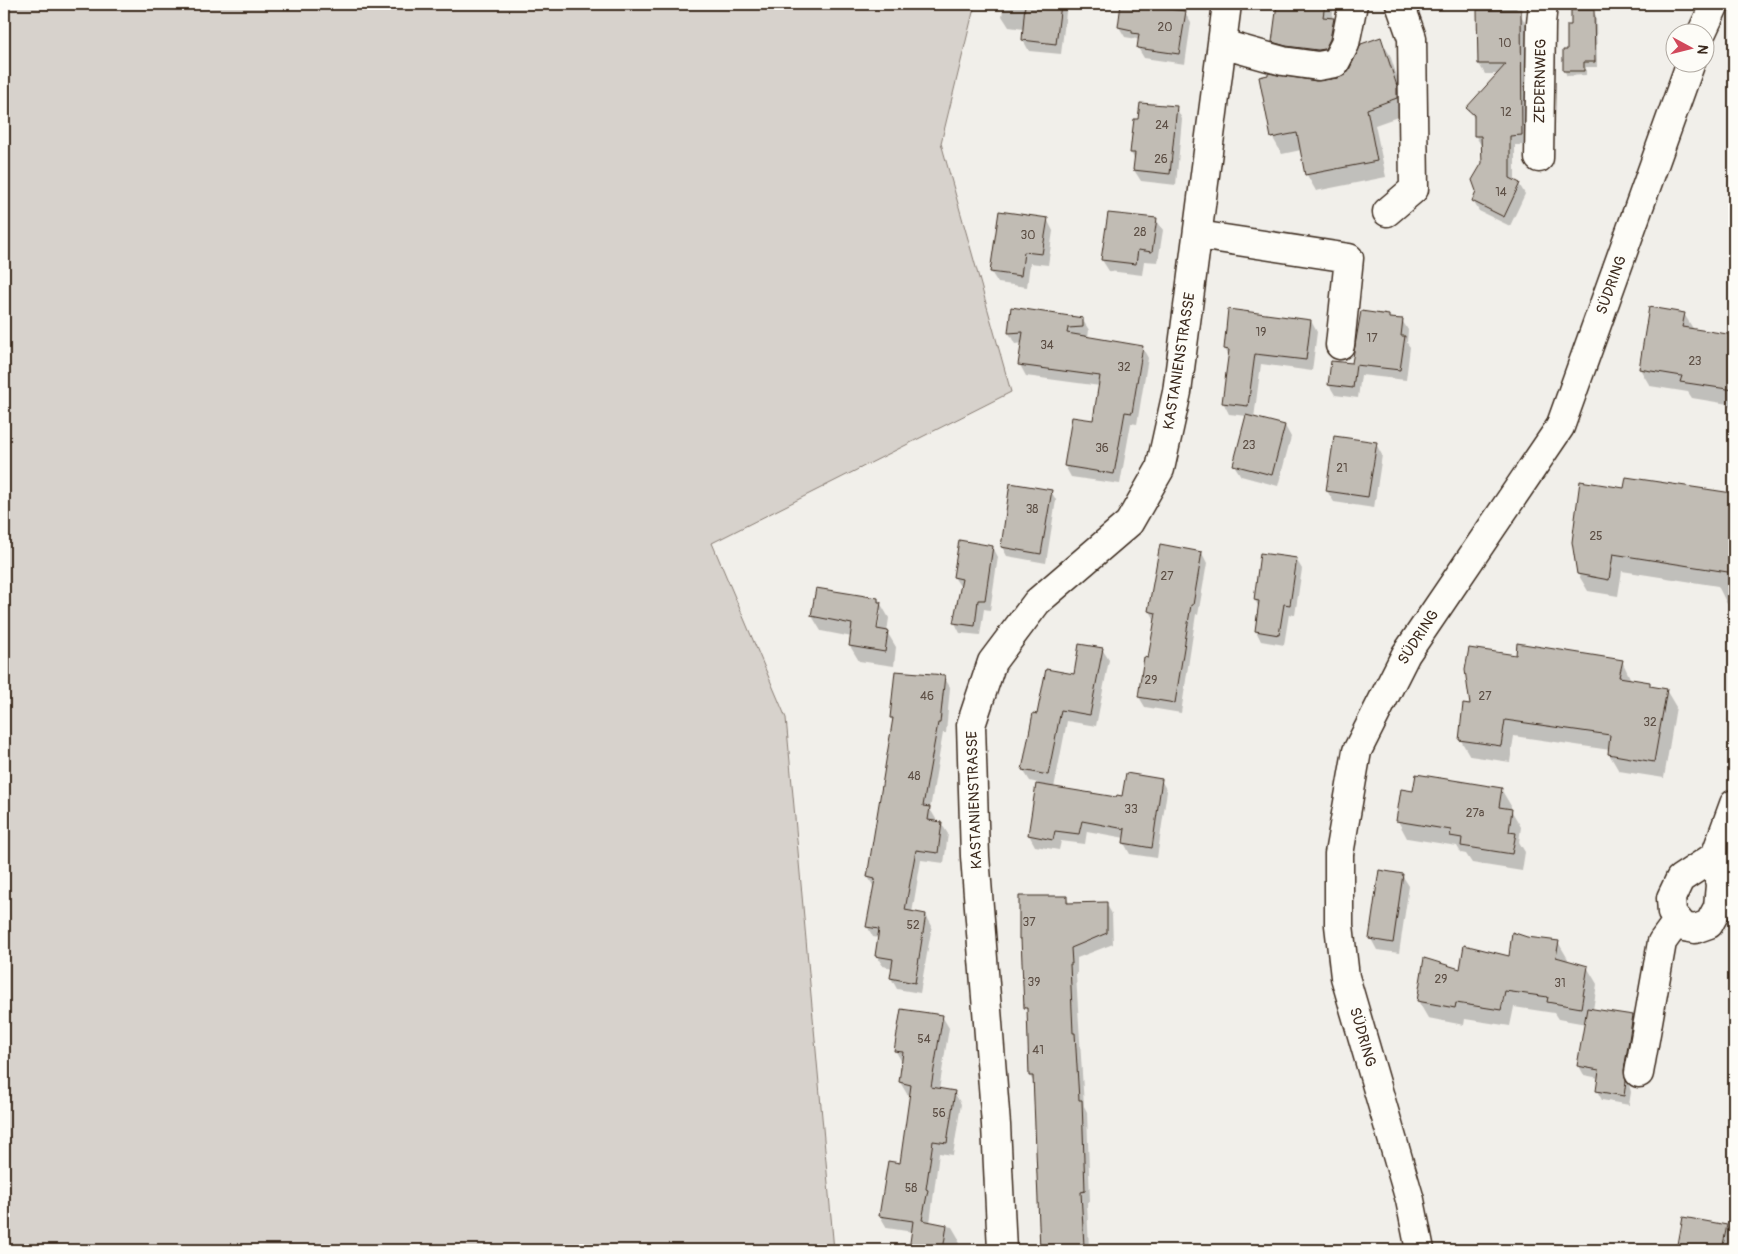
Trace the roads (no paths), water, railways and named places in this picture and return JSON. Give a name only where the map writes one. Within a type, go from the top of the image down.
[{"type":"street","name":"KASTANIENSTRASSE","points":[[1002,1250],[996,1125],[975,856],[971,725],[992,662],[1037,602],[1129,523],[1160,469],[1177,392],[1227,4]]},
{"type":"street","points":[[1222,44],[1283,61],[1318,66],[1336,63],[1345,44],[1353,4]]},
{"type":"street","points":[[1386,212],[1414,189],[1412,38],[1400,4]]},
{"type":"street","name":"ZEDERNWEG","points":[[1539,158],[1541,24],[1544,4]]},
{"type":"street","points":[[1707,22],[1715,4]]},
{"type":"street","name":"SÜDRING","points":[[1420,1250],[1410,1200],[1345,977],[1339,925],[1339,854],[1356,751],[1406,654],[1560,427],[1687,72]]},
{"type":"street","points":[[1198,235],[1349,258],[1340,345]]},
{"type":"street","points":[[1715,856],[1680,879],[1671,898],[1672,913],[1684,927],[1695,929],[1709,924],[1718,907],[1720,885],[1715,856],[1734,804]]},
{"type":"street","points":[[1639,1073],[1662,942],[1678,920]]}]
